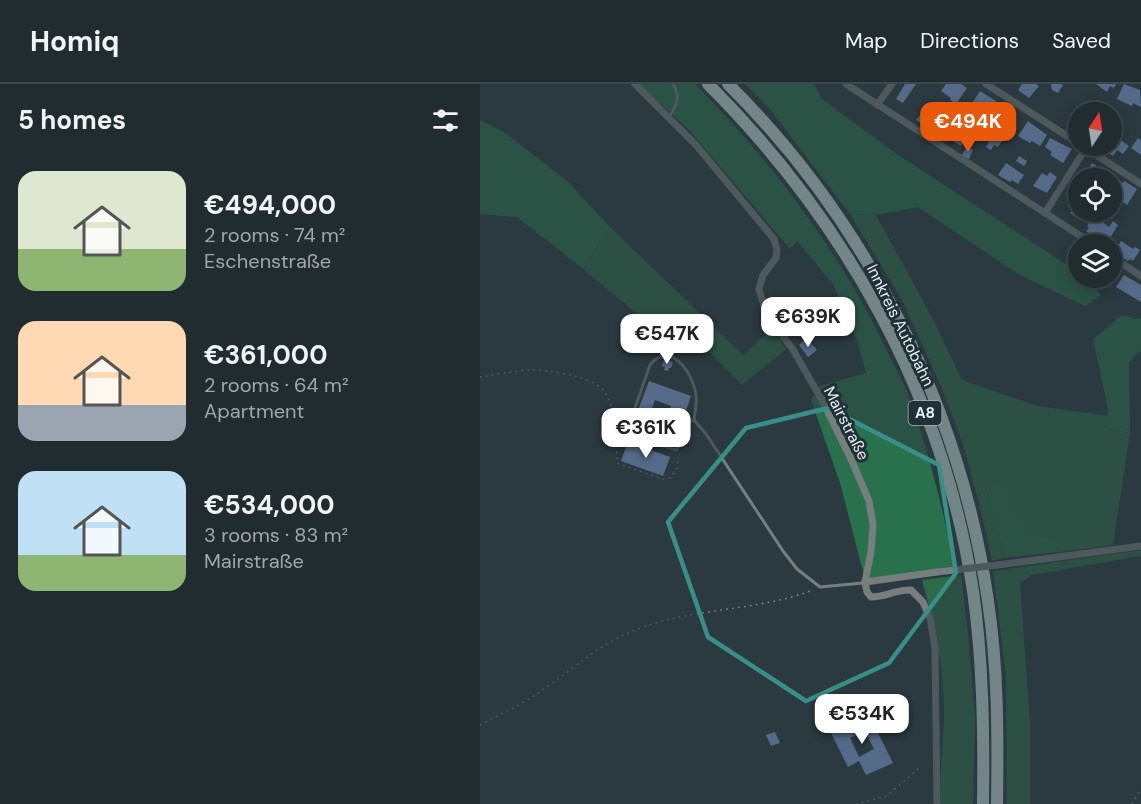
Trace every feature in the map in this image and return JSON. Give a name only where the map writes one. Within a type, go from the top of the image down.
[{"type":"highway","name":"Innkreis Autobahn","points":[[708,84],[778,159],[842,246],[887,326],[919,398],[940,454],[951,492],[972,590],[982,690],[983,804]]},
{"type":"highway","name":"Innkreis Autobahn","points":[[728,84],[797,161],[856,244],[898,318],[937,404],[967,496],[988,601],[997,705],[997,804]]},
{"type":"street","points":[[635,84],[669,117]]},
{"type":"street","points":[[846,84],[1078,234]]},
{"type":"street","points":[[877,105],[892,84]]},
{"type":"street","points":[[986,84],[1068,137]]},
{"type":"street","name":"Mairstraße","points":[[669,117],[710,160],[774,239],[777,250],[776,258],[763,275],[759,289],[774,324],[792,348],[823,402],[852,459],[869,501],[873,525],[865,582]]},
{"type":"street","points":[[1045,213],[1076,156]]},
{"type":"street","points":[[1098,156],[1141,184]]},
{"type":"street","points":[[1122,264],[1141,276]]},
{"type":"street","points":[[937,804],[937,680],[930,618],[923,602],[911,590],[871,597],[867,592],[865,582],[1141,546]]},
{"type":"lane","points":[[669,117],[677,105],[678,96],[673,84]]},
{"type":"lane","points":[[694,420],[690,422],[676,450],[638,438],[629,428],[650,365],[660,355],[671,357],[681,363],[693,382],[696,396],[694,420],[797,569],[820,587],[865,582]]},
{"type":"path","points":[[480,377],[531,370],[553,372],[593,382],[603,390],[613,412],[617,463],[662,479],[670,478],[677,468],[676,450]]},
{"type":"path","points":[[480,724],[520,705],[599,648],[633,631],[657,622],[756,604],[802,594],[820,587]]},
{"type":"path","points":[[856,804],[886,796],[919,768]]},
{"type":"path","points":[[1132,804],[1141,788]]},
{"type":"highlighted area","points":[[828,408],[939,465],[956,573],[889,663],[806,701],[708,637],[668,522],[746,428]]},
{"type":"green space","points":[[639,84],[695,84],[751,144],[825,242],[867,312],[908,394],[929,458],[955,566],[865,579],[840,483],[811,400],[820,386],[866,373],[858,343],[833,284],[797,241],[790,249],[689,130]]},
{"type":"green space","points":[[745,84],[814,84],[822,99],[898,155],[1068,266],[1068,288],[1094,288],[1101,295],[1085,306],[1020,275],[918,207],[876,215],[850,214],[769,108]]},
{"type":"green space","points":[[480,120],[504,132],[566,180],[610,227],[583,269],[517,217],[480,214]]},
{"type":"green space","points":[[850,214],[876,215],[934,321],[962,380],[1038,406],[1108,416],[1107,429],[1130,433],[1113,545],[1060,552],[1059,538],[1031,537],[986,487],[1005,558],[992,561],[964,447],[941,386],[902,300]]},
{"type":"green space","points":[[610,227],[743,355],[772,329],[786,349],[742,385],[680,322],[653,327],[583,269]]},
{"type":"green space","points":[[1122,315],[1135,319],[1141,318],[1141,350],[1129,362],[1130,433],[1107,429],[1108,409],[1093,339]]},
{"type":"green space","points":[[999,483],[1031,536],[1059,538],[1060,552],[1005,558],[986,487]]},
{"type":"green space","points":[[1141,550],[1141,556],[1032,575],[1020,583],[1030,723],[1030,804],[1007,804],[1006,675],[993,571]]},
{"type":"green space","points":[[961,575],[975,718],[973,804],[941,804],[944,712],[942,678],[934,629],[922,580]]},
{"type":"building","points":[[905,84],[916,84],[903,103],[896,99]]},
{"type":"building","points":[[946,84],[961,84],[967,88],[956,104],[941,91]]},
{"type":"building","points":[[1022,84],[1039,86],[1029,98],[1018,90]]},
{"type":"building","points":[[1051,84],[1063,85],[1058,93],[1052,90]]},
{"type":"building","points":[[1096,84],[1116,84],[1114,88],[1110,86],[1107,92]]},
{"type":"building","points":[[1124,84],[1140,90],[1141,107],[1133,103],[1132,106],[1117,99]]},
{"type":"building","points":[[980,91],[996,101],[988,115],[971,105]]},
{"type":"building","points":[[927,106],[942,115],[943,112],[949,116],[944,123],[940,121],[934,131],[916,120]]},
{"type":"building","points":[[952,112],[972,127],[961,146],[945,136],[951,127],[945,123]]},
{"type":"building","points":[[1028,121],[1047,135],[1040,146],[1018,136]]},
{"type":"building","points":[[986,130],[1002,141],[998,147],[994,145],[991,150],[986,147],[989,142],[981,137]]},
{"type":"building","points":[[1050,138],[1068,147],[1068,155],[1063,163],[1050,155],[1052,152],[1045,147]]},
{"type":"building","points":[[1138,138],[1141,140],[1141,155],[1131,148]]},
{"type":"building","points":[[1122,141],[1129,146],[1122,153]]},
{"type":"building","points":[[967,146],[973,150],[969,159],[962,155]]},
{"type":"building","points":[[1019,156],[1027,161],[1024,166],[1016,161]]},
{"type":"building","points":[[1006,163],[1024,175],[1018,184],[998,175]]},
{"type":"building","points":[[1092,163],[1100,168],[1089,168]]},
{"type":"building","points":[[1050,172],[1057,177],[1047,193],[1033,186],[1042,173],[1047,176]]},
{"type":"building","points":[[1124,181],[1137,189],[1127,205],[1122,202],[1122,182]]},
{"type":"building","points":[[1090,222],[1103,222],[1109,227],[1112,222],[1118,225],[1112,234],[1091,234],[1086,231],[1089,228],[1087,226]]},
{"type":"building","points":[[1122,242],[1133,249],[1135,247],[1140,250],[1133,261],[1130,259],[1128,261],[1122,257]]},
{"type":"building","points":[[1124,275],[1141,285],[1141,302],[1118,288],[1122,288]]},
{"type":"building","points":[[807,338],[817,350],[808,357],[799,345]]},
{"type":"building","points":[[664,359],[673,362],[668,371],[662,366]]},
{"type":"building","points":[[649,381],[691,396],[674,445],[631,429]],"holes":[[[655,400],[671,406],[665,424],[648,418]]]},
{"type":"building","points":[[628,442],[670,457],[663,476],[621,461]]},
{"type":"building","points":[[868,713],[893,763],[866,775],[859,761],[848,767],[830,731]],"holes":[[[865,731],[874,749],[859,757],[850,738]]]},
{"type":"building","points":[[775,732],[780,743],[771,746],[766,735]]}]
